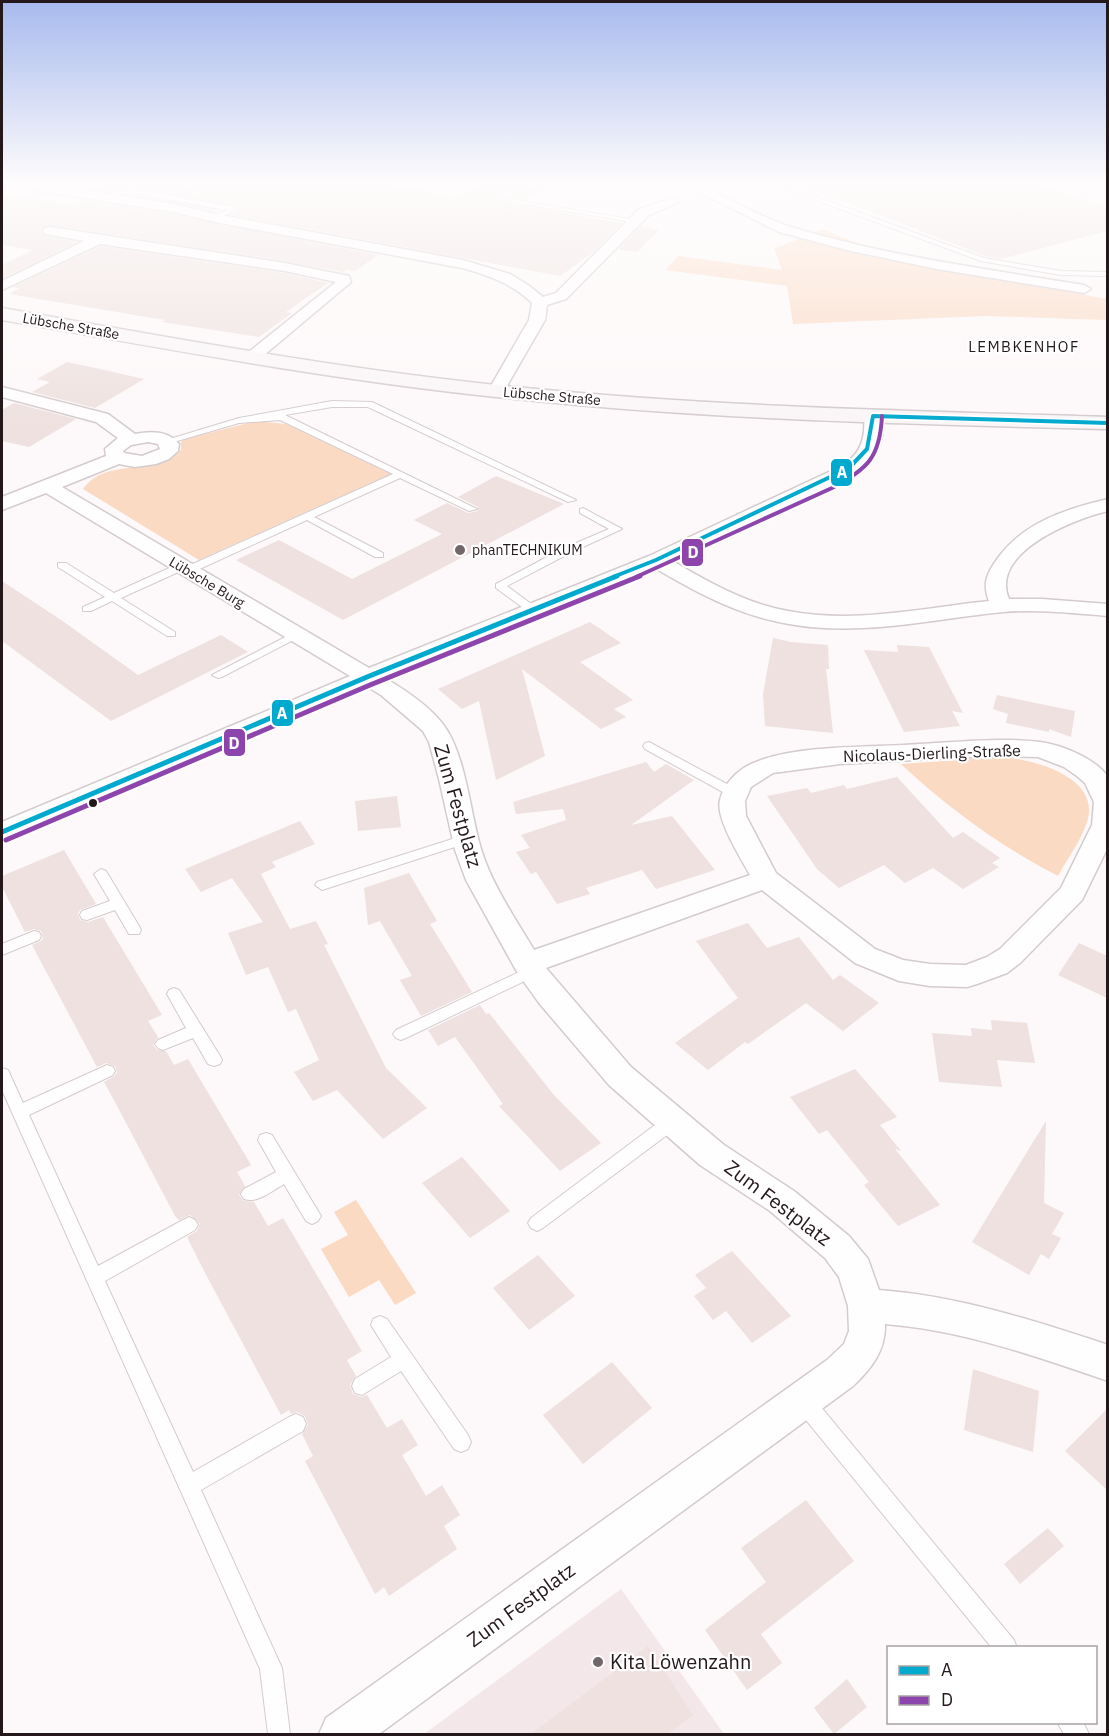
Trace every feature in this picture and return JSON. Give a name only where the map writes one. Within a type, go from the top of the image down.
[{"type":"street","points":[[2,286],[50,263]]},
{"type":"street","points":[[251,357],[345,279],[257,263]]},
{"type":"street","points":[[458,263],[502,275],[527,288],[540,302]]},
{"type":"street","points":[[540,302],[561,296],[592,263]]},
{"type":"street","points":[[927,263],[1084,289]]},
{"type":"street","points":[[496,391],[537,320],[540,302]]},
{"type":"street","name":"Lübsche Straße","points":[[2,314],[251,357],[496,391],[703,408],[1107,423]]},
{"type":"street","points":[[2,392],[102,418],[130,439]]},
{"type":"street","points":[[2,832],[367,677],[656,560],[850,469],[866,456],[872,445],[873,416]]},
{"type":"street","points":[[2,504],[118,458],[131,462],[157,458],[171,447],[167,441],[148,436],[130,439],[114,449],[118,458]]},
{"type":"street","name":"Lübsche Burg","points":[[47,486],[367,677]]},
{"type":"street","points":[[1002,606],[995,588],[997,574],[1022,542],[1071,516],[1107,506]]},
{"type":"street","points":[[656,560],[733,602],[789,618],[871,623],[1002,606],[1046,604],[1107,610]]},
{"type":"street","name":"Zum Festplatz","points":[[342,1734],[840,1373],[860,1355],[867,1331],[866,1306],[855,1270],[837,1247],[782,1201],[712,1155],[620,1076],[529,968],[480,880],[465,839],[445,752],[432,727],[400,698],[367,677]]},
{"type":"street","name":"Nicolaus-Dierling-Straße","points":[[1020,748],[1041,750],[1073,762],[1086,770],[1096,779],[1107,802],[1105,825],[1072,893],[1010,956],[997,965],[967,976],[930,975],[899,970],[865,956],[766,879],[733,816],[732,801],[734,793],[752,774],[765,767],[786,762],[840,756],[1020,748]]},
{"type":"street","points":[[529,968],[766,879]]},
{"type":"street","points":[[866,1306],[922,1310],[1025,1335],[1107,1363]]},
{"type":"lane","points":[[996,263],[1061,273],[1107,274]]},
{"type":"lane","points":[[167,441],[261,417],[332,404],[369,404],[571,500]]},
{"type":"lane","points":[[261,417],[282,417],[472,509]]},
{"type":"lane","points":[[87,609],[400,474]]},
{"type":"lane","points":[[534,611],[500,586],[566,551],[617,529],[583,511]]},
{"type":"lane","points":[[306,516],[380,555]]},
{"type":"lane","points":[[62,565],[171,634]]},
{"type":"lane","points":[[218,675],[295,635]]},
{"type":"lane","points":[[649,746],[734,793]]},
{"type":"lane","points":[[322,885],[465,839]]},
{"type":"lane","points":[[101,874],[134,930]]},
{"type":"lane","points":[[87,915],[118,903]]},
{"type":"lane","points":[[2,950],[34,936]]},
{"type":"lane","points":[[401,1034],[529,968]]},
{"type":"lane","points":[[174,994],[214,1060]]},
{"type":"lane","points":[[163,1044],[196,1030]]},
{"type":"lane","points":[[19,1112],[107,1071]]},
{"type":"lane","points":[[2,1074],[271,1668],[279,1734]]},
{"type":"lane","points":[[537,1223],[673,1121]]},
{"type":"lane","points":[[266,1140],[312,1216]]},
{"type":"lane","points":[[250,1194],[286,1175]]},
{"type":"lane","points":[[94,1278],[189,1225]]},
{"type":"lane","points":[[381,1325],[461,1442]]},
{"type":"lane","points":[[362,1386],[404,1359]]},
{"type":"lane","points":[[803,1401],[1005,1646]]},
{"type":"lane","points":[[188,1486],[296,1424]]},
{"type":"shaded area","points":[[671,263],[730,263],[782,270],[779,263],[912,263],[1107,299],[1107,320],[985,316],[793,324],[787,286],[665,270]]},
{"type":"shaded area","points":[[256,421],[286,424],[391,474],[199,560],[83,489],[93,479],[105,473],[158,463],[170,458],[181,450],[181,442],[185,439]]},
{"type":"shaded area","points":[[998,757],[1028,761],[1044,766],[1074,781],[1084,793],[1089,806],[1087,822],[1078,843],[1058,876],[976,826],[901,764]]},
{"type":"shaded area","points":[[356,1200],[416,1293],[395,1305],[379,1280],[349,1297],[321,1249],[348,1235],[334,1212]]},
{"type":"shaded area","name":"Kita Löwenzahn","points":[[621,1589],[724,1734],[424,1734]]},
{"type":"building","points":[[6,263],[34,263],[2,279],[2,265]]},
{"type":"building","points":[[64,263],[217,263],[285,273],[328,283],[286,312],[292,313],[259,337],[9,294],[20,288],[13,287]]},
{"type":"building","points":[[296,263],[366,263],[355,271],[343,272]]},
{"type":"building","points":[[490,263],[578,263],[560,276]]},
{"type":"building","points":[[67,362],[144,379],[95,408],[32,392],[50,382],[37,379]]},
{"type":"building","points":[[14,403],[76,419],[29,447],[2,441],[2,410]]},
{"type":"building","name":"phanTECHNIKUM","points":[[496,476],[564,504],[343,620],[236,560],[279,540],[352,579],[442,534],[414,520],[447,503],[468,513],[478,511],[478,507],[458,497]]},
{"type":"building","points":[[2,581],[138,675],[221,635],[248,652],[111,721],[2,641]]},
{"type":"building","points":[[590,622],[621,643],[580,662],[633,700],[614,709],[626,717],[601,729],[522,669],[545,756],[496,780],[479,701],[462,709],[438,689]]},
{"type":"building","points":[[773,638],[828,645],[829,669],[826,669],[833,733],[765,726],[763,694]]},
{"type":"building","points":[[897,645],[929,647],[963,713],[952,711],[960,726],[904,732],[864,650],[898,652]]},
{"type":"building","points":[[997,695],[1075,711],[1071,737],[1049,729],[1049,732],[1006,723],[1008,714],[993,709]]},
{"type":"building","points":[[646,762],[654,772],[666,764],[694,780],[631,825],[672,816],[715,870],[656,889],[642,870],[586,888],[590,894],[557,904],[536,872],[531,874],[516,852],[530,848],[521,835],[566,820],[563,809],[516,814],[513,802]]},
{"type":"building","points":[[897,777],[953,838],[963,832],[1000,858],[992,863],[999,867],[963,889],[933,868],[905,883],[884,865],[839,888],[817,869],[767,796],[807,788],[811,793],[844,785],[847,789]]},
{"type":"building","points":[[397,796],[401,827],[358,831],[355,801]]},
{"type":"building","points":[[300,821],[315,844],[272,862],[276,867],[261,874],[290,929],[316,921],[328,944],[324,945],[386,1068],[427,1108],[383,1139],[337,1090],[313,1101],[294,1072],[319,1060],[296,1009],[288,1012],[268,967],[246,975],[228,933],[263,922],[232,878],[201,892],[185,869]]},
{"type":"building","points":[[64,850],[96,904],[80,910],[78,914],[80,920],[88,922],[103,917],[162,1015],[148,1021],[158,1037],[153,1045],[157,1050],[166,1051],[174,1065],[188,1059],[251,1165],[237,1172],[245,1186],[239,1195],[244,1201],[254,1202],[268,1226],[283,1218],[362,1351],[347,1360],[356,1376],[350,1385],[353,1394],[361,1397],[367,1395],[387,1428],[402,1419],[418,1445],[402,1455],[426,1496],[442,1485],[460,1515],[444,1526],[457,1549],[389,1596],[384,1587],[375,1594],[305,1461],[313,1456],[302,1434],[308,1425],[305,1416],[297,1412],[291,1414],[289,1410],[281,1415],[203,1269],[187,1237],[197,1231],[200,1224],[190,1215],[179,1220],[175,1216],[104,1082],[115,1076],[117,1072],[115,1066],[106,1063],[97,1067],[32,945],[41,941],[43,937],[41,931],[34,929],[25,932],[2,887],[2,876]]},
{"type":"building","points":[[409,873],[437,921],[430,924],[472,992],[421,1016],[400,980],[412,976],[380,921],[368,925],[364,888]]},
{"type":"building","points":[[748,923],[767,948],[799,937],[833,980],[840,975],[879,1003],[843,1031],[806,1003],[748,1044],[745,1042],[708,1070],[675,1043],[738,998],[696,941]]},
{"type":"building","points":[[1079,943],[1107,956],[1107,998],[1058,975]]},
{"type":"building","points":[[480,1005],[486,1014],[489,1013],[553,1094],[601,1143],[560,1171],[499,1106],[503,1104],[455,1037],[438,1046],[428,1030]]},
{"type":"building","points":[[991,1020],[1027,1023],[1035,1063],[997,1060],[1002,1087],[939,1082],[932,1033],[972,1036],[971,1028],[992,1030]]},
{"type":"building","points":[[855,1069],[897,1117],[880,1125],[901,1151],[895,1149],[940,1205],[898,1226],[864,1185],[869,1182],[827,1130],[819,1134],[790,1097]]},
{"type":"building","points":[[1046,1121],[1044,1203],[1064,1213],[1052,1234],[1061,1238],[1049,1259],[1041,1254],[1029,1275],[972,1242]]},
{"type":"building","points":[[462,1157],[510,1211],[470,1238],[422,1183]]},
{"type":"building","points":[[732,1251],[791,1316],[752,1343],[726,1311],[713,1320],[694,1296],[706,1288],[695,1275]]},
{"type":"building","points":[[538,1255],[575,1296],[529,1330],[493,1288]]},
{"type":"building","points":[[612,1362],[652,1408],[583,1464],[543,1415]]},
{"type":"building","points":[[973,1369],[1039,1391],[1033,1452],[964,1430]]},
{"type":"building","points":[[1107,1409],[1107,1490],[1065,1451]]},
{"type":"building","points":[[806,1500],[854,1561],[761,1634],[782,1663],[747,1690],[705,1630],[766,1582],[741,1548]]},
{"type":"building","points":[[1048,1528],[1064,1546],[1020,1584],[1004,1564]]},
{"type":"building","points":[[648,1646],[693,1715],[668,1734],[531,1734]]},
{"type":"building","points":[[847,1679],[867,1707],[834,1734],[814,1708]]},
{"type":"transit line","name":"A","points":[[2,832],[367,677],[656,560],[828,480],[857,463],[863,456],[871,440],[873,416],[1108,423]]},
{"type":"transit line","name":"D","points":[[6,840],[370,685],[659,568],[832,488],[864,469],[876,453],[882,416]]},
{"type":"place","name":"phanTECHNIKUM","points":[[460,550]]},
{"type":"place","name":"Kita Löwenzahn","points":[[598,1662]]},
{"type":"district","name":"LEMBKENHOF","points":[[1024,347]]}]
